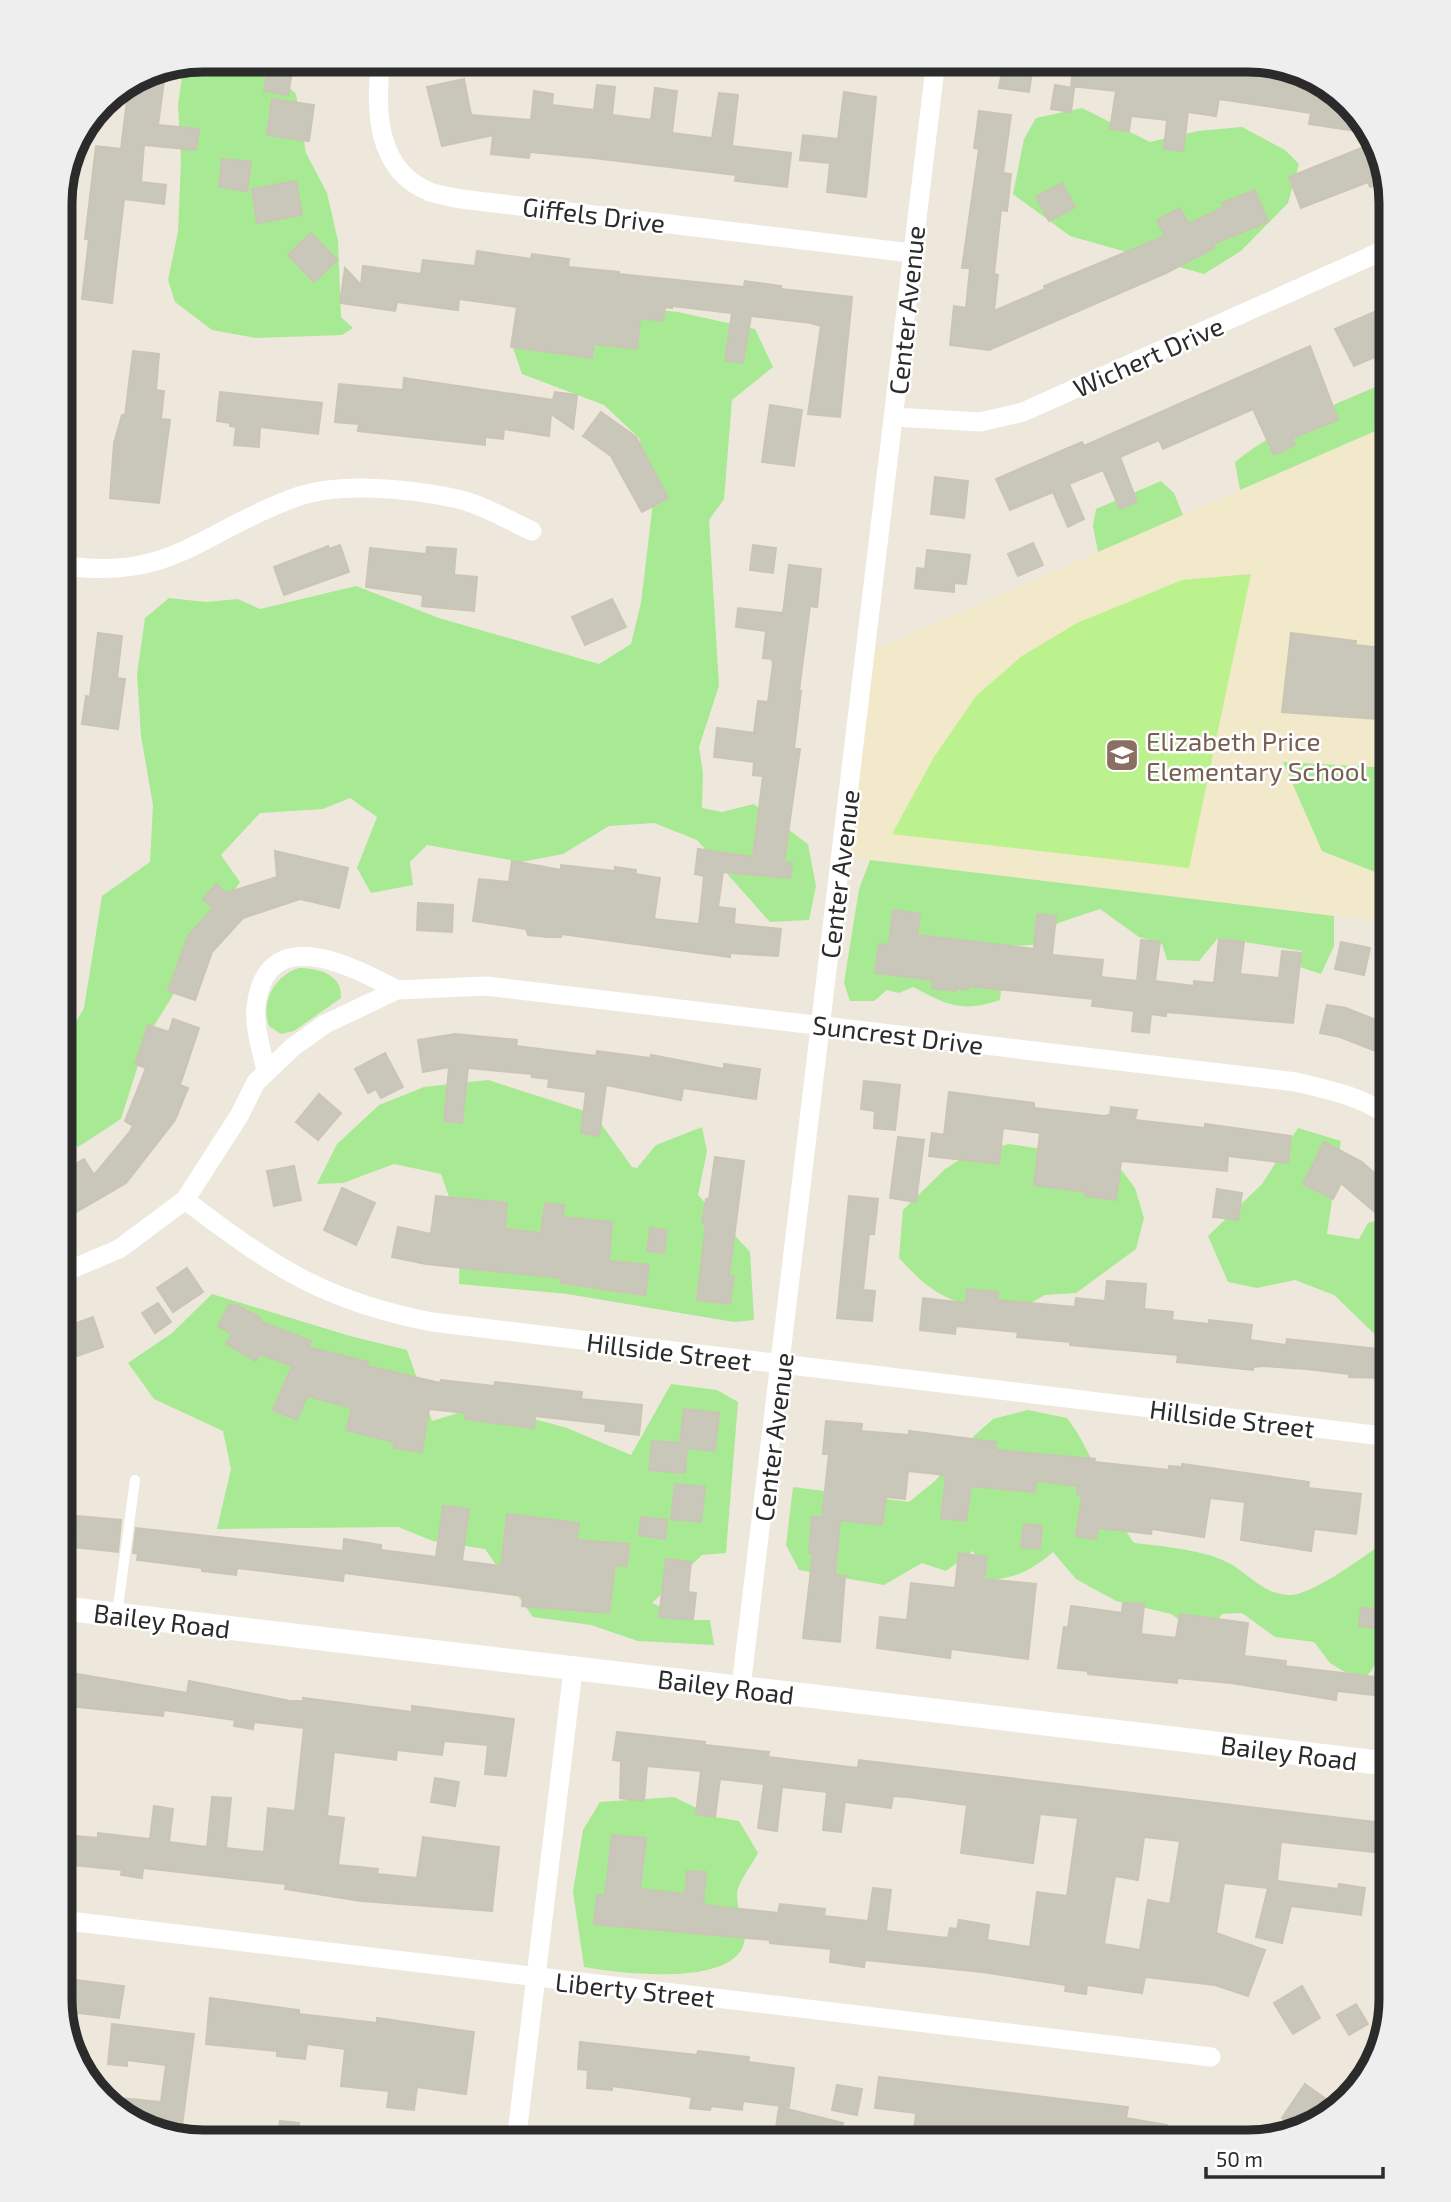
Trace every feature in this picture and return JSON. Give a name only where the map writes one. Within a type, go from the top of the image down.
[{"type":"street","name":"Giffels Drive","points":[[381,72],[379,115],[384,148],[401,174],[429,191],[461,199],[911,253]]},
{"type":"street","name":"Center Avenue","points":[[741,1687],[782,1365],[934,72]]},
{"type":"street","name":"Wichert Drive","points":[[894,417],[980,422],[1023,412],[1379,252]]},
{"type":"street","points":[[72,566],[100,570],[156,563],[294,498],[351,488],[460,500],[532,531]]},
{"type":"street","points":[[266,1071],[256,1009],[263,983],[271,969],[282,961],[306,956],[331,959],[397,990]]},
{"type":"street","name":"Suncrest Drive","points":[[72,1269],[119,1249],[185,1200],[239,1116],[256,1082],[266,1071],[325,1024],[397,990],[412,986],[486,986],[1296,1082],[1332,1090],[1379,1111]]},
{"type":"street","name":"Hillside Street","points":[[185,1200],[282,1270],[352,1303],[441,1324],[1379,1436]]},
{"type":"street","name":"Bailey Road","points":[[72,1609],[1379,1764]]},
{"type":"street","points":[[517,2130],[573,1670]]},
{"type":"street","name":"Liberty Street","points":[[72,1921],[1211,2057]]},
{"type":"lane","points":[[117,1615],[135,1480]]},
{"type":"shaded area","name":"Elizabeth Price Elementary School","points":[[1379,429],[1379,921],[841,857],[865,654]]},
{"type":"green space","points":[[273,72],[296,94],[306,153],[327,193],[338,241],[341,317],[353,328],[342,335],[256,338],[212,330],[175,302],[168,280],[178,232],[181,160],[178,105],[183,73],[185,73]]},
{"type":"green space","points":[[1082,108],[1150,142],[1198,131],[1242,127],[1285,150],[1299,164],[1288,203],[1241,251],[1204,274],[1070,236],[1013,194],[1024,139],[1036,118]]},
{"type":"green space","points":[[585,302],[678,312],[755,329],[773,367],[732,400],[724,499],[709,520],[719,686],[699,747],[703,773],[702,808],[722,812],[754,804],[808,844],[816,886],[809,920],[770,922],[697,840],[654,823],[609,826],[563,854],[521,862],[427,845],[410,862],[413,885],[371,893],[357,868],[377,817],[350,798],[323,809],[260,813],[221,855],[240,882],[200,942],[198,955],[147,1037],[121,1119],[78,1147],[72,1139],[72,1028],[84,1008],[102,896],[150,862],[153,805],[141,736],[137,674],[145,618],[169,598],[206,602],[238,599],[260,609],[356,586],[439,618],[599,664],[631,644],[641,603],[653,502],[639,438],[604,405],[522,374],[513,348],[539,322]]},
{"type":"green space","points":[[1379,385],[1379,429],[1240,490],[1235,462],[1310,416]]},
{"type":"green space","points":[[1161,481],[1174,493],[1183,515],[1098,552],[1093,526],[1096,509]]},
{"type":"green space","points":[[1251,574],[1189,868],[892,834],[934,757],[976,696],[1022,656],[1077,623],[1182,580]]},
{"type":"green space","points":[[1283,762],[1379,767],[1379,874],[1322,851]]},
{"type":"green space","points":[[870,860],[1334,916],[1334,946],[1321,974],[1300,967],[1302,951],[1218,938],[1199,961],[1167,960],[1162,944],[1139,937],[1100,909],[1058,923],[1035,945],[1006,946],[1000,1000],[975,1006],[955,1005],[913,987],[899,993],[887,990],[874,1001],[850,1001],[844,983],[859,889]]},
{"type":"green space","points":[[299,968],[328,974],[338,983],[341,998],[294,1031],[281,1034],[269,1026],[268,999],[283,977]]},
{"type":"green space","points":[[488,1080],[594,1114],[632,1167],[637,1168],[656,1145],[702,1127],[707,1151],[698,1195],[750,1252],[754,1320],[734,1322],[567,1294],[459,1284],[460,1228],[441,1174],[394,1164],[343,1183],[317,1184],[337,1144],[379,1105],[424,1087]]},
{"type":"green space","points":[[1298,1128],[1341,1141],[1327,1234],[1359,1239],[1368,1223],[1379,1220],[1379,1338],[1334,1295],[1295,1280],[1257,1288],[1228,1282],[1208,1236],[1262,1184]]},
{"type":"green space","points":[[1009,1144],[1114,1160],[1135,1188],[1144,1218],[1136,1249],[1076,1293],[1045,1295],[1013,1313],[950,1299],[926,1284],[899,1258],[903,1210],[945,1169],[967,1155]]},
{"type":"green space","points":[[212,1294],[350,1336],[407,1350],[432,1421],[484,1405],[567,1428],[631,1455],[671,1384],[717,1390],[738,1402],[726,1553],[702,1555],[652,1603],[693,1620],[710,1620],[714,1645],[638,1641],[591,1625],[533,1617],[485,1549],[433,1541],[398,1527],[217,1529],[231,1469],[223,1431],[154,1399],[128,1363],[172,1333]]},
{"type":"green space","points":[[1028,1410],[1067,1418],[1086,1448],[1124,1528],[1134,1543],[1208,1555],[1229,1563],[1257,1583],[1280,1594],[1289,1595],[1312,1588],[1379,1545],[1379,1657],[1372,1670],[1361,1682],[1330,1663],[1314,1642],[1275,1637],[1242,1613],[1222,1614],[1212,1630],[1199,1633],[1171,1614],[1116,1601],[1076,1579],[1053,1552],[1023,1572],[1006,1578],[987,1580],[973,1551],[946,1571],[922,1563],[884,1585],[799,1570],[786,1545],[793,1487],[909,1502],[935,1481],[974,1436],[993,1419]]},
{"type":"green space","points":[[674,1797],[715,1817],[739,1821],[758,1853],[737,1891],[737,1902],[745,1932],[744,1943],[735,1957],[719,1967],[697,1972],[646,1974],[584,1967],[573,1892],[583,1830],[600,1802]]},
{"type":"building","points":[[268,72],[292,72],[288,95],[264,91]]},
{"type":"building","points":[[1002,72],[1032,72],[1029,92],[999,88]]},
{"type":"building","points":[[1073,72],[1270,74],[1314,89],[1341,110],[1356,131],[1309,124],[1311,113],[1219,99],[1216,116],[1188,112],[1183,151],[1164,149],[1167,120],[1131,116],[1129,131],[1110,129],[1116,91],[1071,86]]},
{"type":"building","points":[[165,77],[158,125],[199,129],[196,150],[144,145],[141,182],[166,185],[164,204],[124,199],[112,303],[82,299],[89,239],[85,239],[96,146],[121,149],[127,96]]},
{"type":"building","points":[[464,79],[471,115],[531,120],[534,91],[553,94],[552,105],[594,110],[597,85],[615,87],[612,115],[651,120],[655,88],[677,91],[672,133],[712,138],[719,93],[738,95],[732,146],[791,153],[787,187],[735,181],[736,175],[593,158],[530,152],[529,158],[491,154],[493,135],[442,146],[427,87]]},
{"type":"building","points":[[1055,85],[1074,88],[1071,112],[1051,109]]},
{"type":"building","points":[[844,92],[876,97],[866,197],[827,192],[830,163],[800,160],[803,135],[838,139]]},
{"type":"building","points":[[272,99],[314,105],[309,141],[267,135]]},
{"type":"building","points":[[979,111],[1011,115],[1003,173],[1011,174],[1007,211],[1001,210],[994,274],[998,275],[994,311],[1045,289],[1044,286],[1165,236],[1157,220],[1180,208],[1189,224],[1224,207],[1222,203],[1255,190],[1268,222],[1213,244],[1214,248],[1166,273],[989,350],[950,345],[954,306],[966,308],[970,268],[962,268],[979,149],[974,148]]},
{"type":"building","points":[[1366,146],[1378,184],[1370,187],[1368,182],[1301,208],[1289,177]]},
{"type":"building","points":[[222,159],[251,162],[247,191],[219,187]]},
{"type":"building","points":[[296,181],[302,215],[257,223],[252,189]]},
{"type":"building","points":[[1062,183],[1075,207],[1049,221],[1036,197]]},
{"type":"building","points":[[311,233],[337,260],[314,282],[288,255]]},
{"type":"building","points":[[477,251],[531,259],[532,254],[569,259],[568,267],[619,274],[744,287],[745,281],[781,286],[781,289],[852,297],[840,417],[808,414],[821,326],[811,323],[751,316],[743,363],[725,360],[732,313],[665,307],[663,321],[640,318],[637,349],[594,344],[592,358],[511,347],[517,307],[459,299],[458,310],[397,302],[395,311],[340,303],[345,268],[361,285],[363,266],[421,274],[423,260],[475,266]]},
{"type":"building","points":[[1379,310],[1379,355],[1354,366],[1335,329]]},
{"type":"building","points":[[1310,346],[1338,420],[1292,438],[1295,445],[1274,455],[1253,409],[1163,449],[1159,440],[1120,457],[1137,502],[1120,509],[1103,470],[1069,484],[1084,519],[1068,527],[1053,492],[1010,510],[996,479],[1082,442],[1084,446]]},
{"type":"building","points":[[133,351],[159,354],[156,390],[164,391],[161,419],[170,420],[159,503],[110,498],[114,443],[122,415],[125,415]]},
{"type":"building","points":[[404,378],[553,400],[555,392],[577,395],[573,429],[551,414],[549,436],[504,429],[503,439],[485,437],[485,445],[358,431],[359,424],[335,422],[339,384],[403,390]]},
{"type":"building","points":[[220,392],[322,403],[318,434],[260,427],[259,447],[234,445],[236,427],[217,421]]},
{"type":"building","points":[[770,405],[802,410],[794,466],[762,462]]},
{"type":"building","points":[[601,412],[636,437],[668,498],[642,512],[611,456],[583,436]]},
{"type":"building","points":[[935,477],[968,481],[964,518],[931,514]]},
{"type":"building","points":[[1033,543],[1043,565],[1018,576],[1008,554]]},
{"type":"building","points":[[340,545],[349,572],[284,595],[274,567],[328,546],[329,549]]},
{"type":"building","points":[[753,545],[776,548],[773,573],[750,570]]},
{"type":"building","points":[[427,547],[456,549],[454,575],[477,577],[474,611],[422,606],[423,595],[366,587],[370,548],[426,554]]},
{"type":"building","points":[[927,550],[970,555],[966,584],[954,583],[954,592],[915,588],[917,568],[925,569]]},
{"type":"building","points":[[789,565],[821,569],[817,607],[810,606],[799,691],[794,749],[800,749],[784,862],[792,863],[790,878],[723,872],[718,907],[735,909],[734,924],[781,929],[778,956],[730,953],[730,957],[562,934],[561,937],[528,935],[526,929],[473,921],[479,879],[509,882],[512,861],[561,870],[561,865],[615,871],[615,867],[660,878],[654,919],[699,924],[704,876],[695,874],[698,849],[753,857],[763,776],[753,775],[754,762],[714,757],[717,728],[754,733],[758,701],[768,702],[773,664],[772,659],[763,658],[766,631],[736,627],[738,608],[783,613]]},
{"type":"building","points":[[612,599],[626,627],[585,645],[572,617]]},
{"type":"building","points":[[98,633],[122,636],[117,678],[125,679],[118,729],[82,724],[86,696],[90,697]]},
{"type":"building","name":"Elizabeth Price Elementary School","points":[[1291,633],[1356,641],[1355,645],[1379,648],[1379,719],[1282,712]]},
{"type":"building","points":[[275,851],[348,868],[339,908],[300,899],[243,918],[212,952],[195,1000],[168,991],[188,936],[213,908],[203,899],[216,884],[226,893],[277,877]]},
{"type":"building","points":[[418,903],[453,905],[452,932],[417,930]]},
{"type":"building","points":[[893,910],[920,914],[917,935],[1034,949],[1037,914],[1056,916],[1052,955],[1103,960],[1101,977],[1137,981],[1141,940],[1160,942],[1155,981],[1194,986],[1194,981],[1214,983],[1219,939],[1244,942],[1240,974],[1279,978],[1282,951],[1301,953],[1293,1023],[1166,1012],[1166,1016],[1151,1014],[1149,1033],[1132,1031],[1134,1011],[1092,1006],[1093,999],[968,986],[968,990],[957,988],[956,991],[932,988],[932,980],[875,973],[879,944],[889,945]]},
{"type":"building","points":[[1341,942],[1370,948],[1364,975],[1335,969]]},
{"type":"building","points":[[1327,1005],[1346,1008],[1379,1021],[1379,1052],[1340,1037],[1320,1033]]},
{"type":"building","points":[[173,1019],[199,1028],[180,1085],[188,1088],[175,1120],[126,1183],[76,1212],[72,1205],[72,1166],[84,1159],[94,1175],[129,1133],[133,1126],[125,1121],[146,1068],[135,1064],[148,1025],[169,1032]]},
{"type":"building","points":[[455,1034],[517,1040],[516,1046],[596,1056],[597,1051],[650,1058],[651,1055],[724,1069],[724,1064],[760,1069],[756,1099],[683,1088],[681,1100],[606,1085],[599,1136],[581,1133],[586,1092],[548,1087],[549,1079],[532,1077],[532,1074],[468,1068],[462,1123],[444,1121],[449,1067],[423,1072],[418,1040]]},
{"type":"building","points":[[385,1053],[403,1087],[381,1098],[376,1089],[368,1093],[355,1069]]},
{"type":"building","points":[[864,1081],[900,1085],[895,1130],[874,1128],[875,1111],[861,1109]]},
{"type":"building","points":[[949,1092],[1034,1103],[1034,1108],[1104,1116],[1110,1115],[1111,1107],[1137,1110],[1135,1120],[1205,1128],[1205,1124],[1291,1136],[1288,1163],[1228,1156],[1227,1171],[1121,1161],[1116,1200],[1085,1196],[1086,1192],[1034,1185],[1040,1133],[1003,1128],[999,1164],[929,1156],[932,1133],[944,1135]]},
{"type":"building","points":[[319,1094],[341,1113],[318,1140],[296,1122]]},
{"type":"building","points":[[898,1137],[924,1140],[916,1202],[890,1198]]},
{"type":"building","points":[[1324,1142],[1362,1162],[1379,1177],[1379,1216],[1341,1183],[1333,1199],[1303,1184]]},
{"type":"building","points":[[715,1157],[744,1161],[729,1276],[734,1276],[730,1304],[697,1300],[706,1224],[702,1223],[706,1199],[709,1199]]},
{"type":"building","points":[[294,1166],[301,1200],[274,1206],[267,1171]]},
{"type":"building","points":[[342,1188],[375,1203],[356,1245],[324,1230]]},
{"type":"building","points":[[1217,1189],[1242,1193],[1238,1220],[1213,1217]]},
{"type":"building","points":[[436,1196],[507,1203],[505,1229],[541,1233],[545,1203],[564,1205],[563,1217],[612,1222],[609,1261],[649,1265],[645,1295],[561,1283],[561,1278],[426,1264],[392,1257],[398,1227],[431,1234]]},
{"type":"building","points":[[849,1196],[878,1199],[874,1234],[869,1234],[863,1290],[875,1291],[872,1321],[837,1318]]},
{"type":"building","points":[[650,1228],[667,1230],[664,1253],[647,1251]]},
{"type":"building","points":[[187,1268],[203,1292],[173,1312],[157,1288]]},
{"type":"building","points":[[1107,1281],[1146,1284],[1144,1309],[1173,1312],[1172,1320],[1209,1324],[1209,1320],[1252,1325],[1250,1340],[1286,1345],[1287,1339],[1379,1349],[1379,1378],[1349,1377],[1349,1374],[1306,1369],[1264,1366],[1253,1367],[1253,1370],[1177,1362],[1178,1355],[1070,1345],[1070,1342],[1017,1337],[1018,1332],[956,1326],[955,1334],[920,1330],[923,1298],[966,1303],[967,1289],[998,1292],[997,1300],[1075,1307],[1076,1298],[1105,1301]]},
{"type":"building","points":[[158,1303],[171,1322],[155,1333],[142,1313]]},
{"type":"building","points":[[229,1305],[237,1305],[261,1318],[259,1321],[311,1341],[308,1347],[368,1362],[367,1366],[440,1383],[441,1380],[494,1386],[495,1382],[582,1392],[581,1399],[642,1405],[639,1435],[605,1431],[606,1424],[535,1416],[534,1428],[465,1419],[466,1413],[429,1409],[422,1452],[394,1448],[394,1442],[346,1430],[352,1408],[307,1396],[297,1420],[273,1410],[292,1366],[260,1354],[256,1361],[226,1344],[232,1334],[218,1326]]},
{"type":"building","points":[[93,1317],[103,1347],[72,1358],[72,1325]]},
{"type":"building","points":[[684,1409],[719,1413],[715,1451],[687,1448],[685,1473],[649,1470],[652,1441],[680,1443]]},
{"type":"building","points":[[826,1421],[862,1424],[861,1431],[909,1435],[909,1431],[996,1442],[995,1450],[1095,1459],[1094,1462],[1169,1470],[1169,1466],[1182,1467],[1182,1464],[1309,1482],[1308,1488],[1361,1494],[1356,1534],[1314,1529],[1311,1551],[1241,1540],[1245,1502],[1210,1498],[1204,1537],[1152,1529],[1151,1534],[1098,1528],[1096,1539],[1076,1536],[1082,1495],[1077,1495],[1078,1486],[1036,1481],[1035,1492],[971,1486],[966,1521],[941,1518],[946,1475],[908,1471],[905,1499],[886,1497],[882,1525],[840,1520],[835,1575],[845,1576],[840,1642],[803,1638],[813,1553],[809,1553],[812,1517],[822,1517],[829,1454],[823,1454]]},
{"type":"building","points":[[675,1484],[705,1487],[701,1522],[671,1519]]},
{"type":"building","points":[[443,1506],[469,1509],[462,1561],[501,1566],[507,1514],[579,1523],[577,1540],[629,1544],[627,1566],[615,1565],[609,1613],[522,1606],[523,1596],[344,1573],[343,1581],[237,1568],[236,1575],[202,1571],[202,1568],[137,1560],[138,1554],[133,1553],[136,1528],[343,1551],[344,1539],[381,1545],[381,1550],[436,1557]]},
{"type":"building","points":[[77,1516],[121,1520],[118,1552],[73,1547]]},
{"type":"building","points":[[641,1517],[667,1520],[665,1539],[639,1535]]},
{"type":"building","points":[[1024,1524],[1042,1526],[1040,1549],[1021,1547]]},
{"type":"building","points":[[959,1553],[987,1557],[984,1579],[1036,1584],[1028,1659],[951,1649],[950,1658],[877,1648],[880,1617],[907,1620],[911,1583],[955,1588]]},
{"type":"building","points":[[666,1559],[691,1562],[688,1592],[696,1593],[693,1620],[659,1617]]},
{"type":"building","points":[[1123,1603],[1144,1604],[1141,1634],[1176,1638],[1180,1614],[1248,1623],[1244,1656],[1286,1661],[1285,1666],[1375,1677],[1379,1654],[1379,1696],[1337,1691],[1336,1700],[1231,1683],[1177,1678],[1177,1683],[1088,1674],[1088,1671],[1058,1668],[1064,1627],[1068,1628],[1071,1606],[1122,1613]]},
{"type":"building","points":[[1361,1608],[1379,1609],[1379,1628],[1359,1626]]},
{"type":"building","points":[[72,1673],[187,1693],[189,1681],[290,1701],[303,1701],[303,1698],[412,1712],[412,1706],[514,1719],[506,1776],[485,1774],[488,1745],[444,1741],[442,1755],[397,1750],[396,1760],[334,1752],[327,1816],[344,1818],[338,1865],[378,1869],[377,1874],[417,1878],[423,1837],[499,1847],[492,1911],[361,1901],[285,1889],[286,1884],[143,1868],[142,1878],[121,1875],[122,1870],[72,1865],[72,1836],[98,1838],[98,1833],[150,1839],[154,1806],[173,1809],[169,1842],[207,1847],[212,1797],[231,1798],[226,1848],[264,1852],[268,1808],[295,1811],[304,1728],[254,1722],[253,1729],[234,1726],[235,1720],[164,1710],[163,1716],[72,1706]]},
{"type":"building","points":[[617,1732],[705,1742],[705,1745],[769,1752],[768,1757],[858,1768],[859,1760],[1379,1823],[1379,1853],[1281,1842],[1277,1881],[1338,1889],[1339,1884],[1365,1888],[1361,1915],[1291,1906],[1282,1943],[1256,1937],[1268,1888],[1224,1883],[1216,1933],[1265,1950],[1248,1996],[1215,1985],[1145,1977],[1142,1993],[1087,1985],[1086,1994],[1065,1991],[1066,1985],[982,1972],[865,1960],[864,1967],[830,1962],[831,1949],[770,1943],[770,1940],[594,1924],[597,1895],[605,1896],[612,1835],[646,1838],[640,1889],[685,1894],[687,1871],[706,1872],[703,1905],[778,1913],[780,1904],[825,1909],[824,1916],[868,1921],[873,1888],[891,1890],[886,1931],[948,1938],[950,1928],[957,1929],[959,1920],[989,1925],[987,1940],[1030,1947],[1037,1892],[1067,1896],[1078,1818],[1040,1814],[1033,1863],[961,1853],[967,1805],[893,1796],[891,1808],[845,1802],[841,1832],[823,1830],[827,1792],[782,1787],[777,1831],[758,1828],[764,1784],[720,1779],[715,1817],[696,1814],[701,1771],[647,1766],[644,1801],[620,1798],[621,1761],[613,1760]],"holes":[[[1144,1837],[1180,1841],[1170,1904],[1148,1900],[1140,1950],[1104,1944],[1115,1876],[1138,1880]]]},
{"type":"building","points":[[435,1778],[459,1782],[455,1806],[431,1802]]},
{"type":"building","points":[[72,1980],[124,1986],[119,2018],[73,2012]]},
{"type":"building","points":[[1302,1986],[1320,2018],[1293,2034],[1274,2003]]},
{"type":"building","points":[[210,1998],[299,2010],[299,2014],[377,2023],[377,2018],[474,2032],[466,2094],[417,2087],[414,2110],[387,2107],[389,2091],[341,2086],[345,2049],[307,2044],[305,2059],[277,2056],[277,2051],[206,2044]]},
{"type":"building","points":[[1356,2004],[1368,2024],[1349,2035],[1337,2015]]},
{"type":"building","points":[[112,2024],[194,2034],[182,2129],[145,2117],[121,2101],[121,2098],[161,2102],[166,2065],[127,2060],[127,2066],[108,2064]]},
{"type":"building","points":[[580,2042],[697,2055],[698,2051],[749,2057],[748,2062],[794,2068],[789,2107],[743,2101],[742,2110],[711,2106],[710,2110],[690,2108],[692,2097],[612,2086],[612,2090],[587,2088],[588,2070],[578,2069]]},
{"type":"building","points":[[879,2077],[1128,2107],[1126,2118],[1167,2125],[1166,2130],[959,2130],[935,2127],[935,2130],[914,2130],[916,2113],[875,2108]]},
{"type":"building","points":[[1305,2084],[1330,2102],[1314,2113],[1290,2123],[1282,2118]]},
{"type":"building","points":[[837,2085],[862,2089],[857,2115],[832,2110]]},
{"type":"building","points":[[779,2107],[843,2123],[841,2130],[776,2130]]},
{"type":"building","points":[[280,2121],[299,2123],[298,2130],[279,2130]]},
{"type":"place","name":"Elizabeth Price Elementary School","points":[[1122,755]]}]
